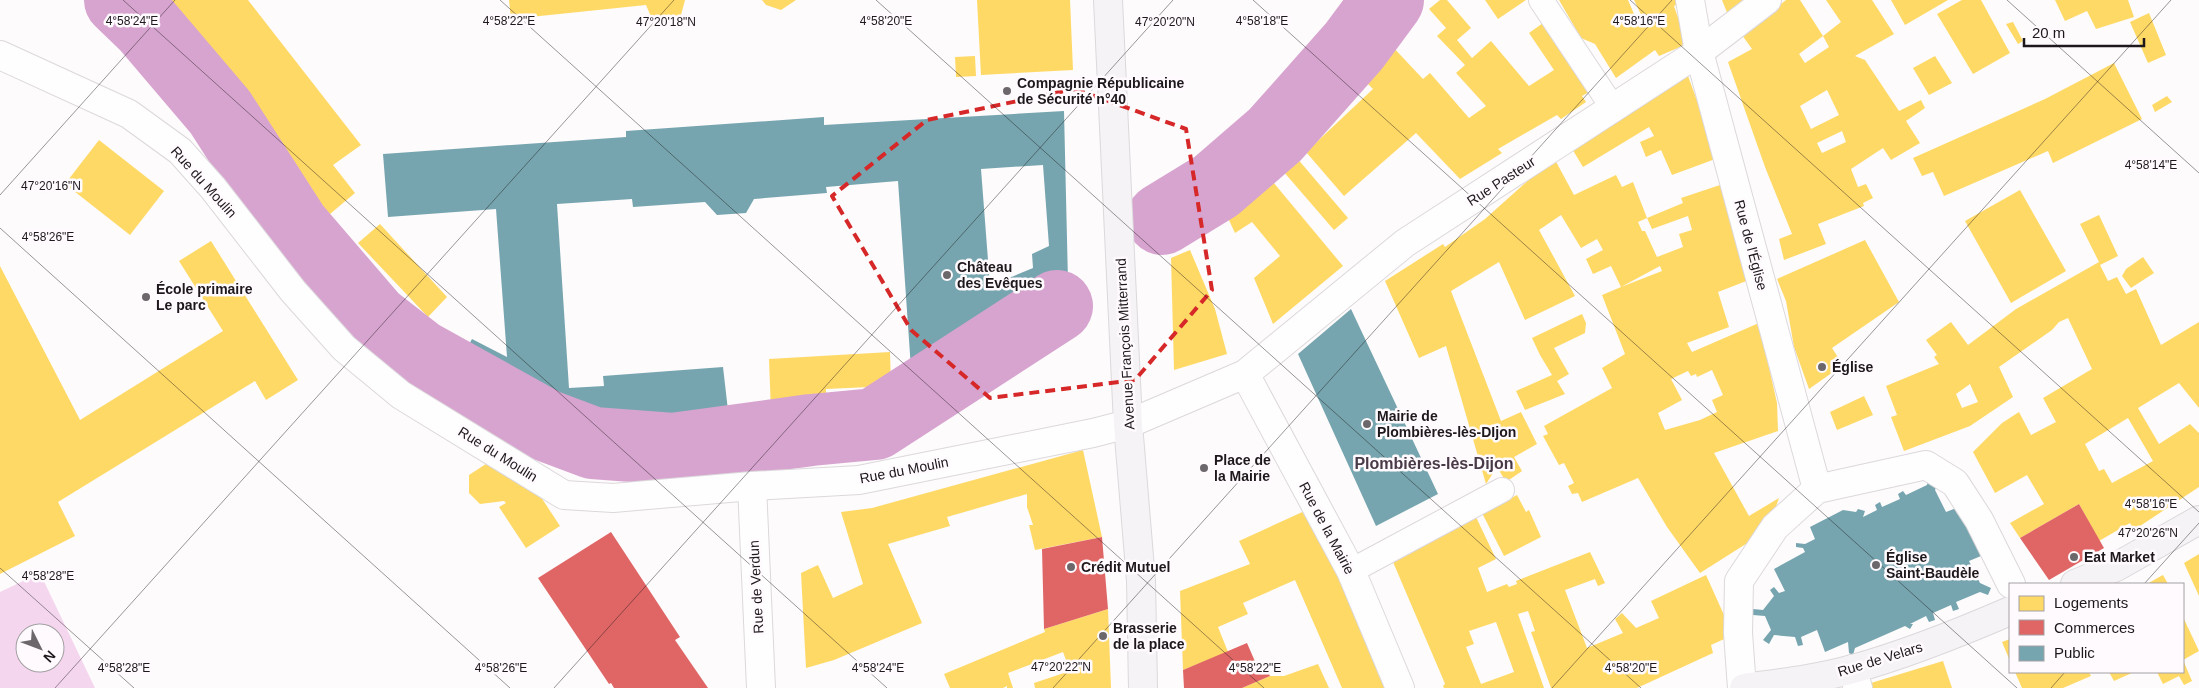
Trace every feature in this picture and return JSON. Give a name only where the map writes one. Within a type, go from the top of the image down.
[{"type":"main road","name":"Avenue François Mitterrand","points":[[1108,0],[1128,424],[1141,581],[1143,688]]},
{"type":"main road","points":[[2077,583],[2116,567],[2199,520]]},
{"type":"main road","name":"Rue de Velars","points":[[1743,688],[1804,680],[1855,679],[1943,639],[2009,612]]},
{"type":"street","name":"Rue de l'Église","points":[[1690,0],[1699,52],[1817,489]]},
{"type":"street","name":"Rue Pasteur","points":[[1245,374],[1405,243],[1699,52],[1767,0]]},
{"type":"street","name":"Rue du Moulin","points":[[0,55],[129,114],[180,151],[213,188],[293,291],[344,348],[401,395],[564,495],[613,498],[752,486],[859,480],[1093,434],[1128,424]]},
{"type":"street","points":[[1128,424],[1245,374]]},
{"type":"street","name":"Rue de la Mairie","points":[[1245,374],[1351,571],[1400,688]]},
{"type":"street","points":[[1743,688],[1738,633],[1739,581],[1775,527],[1817,489],[1926,465],[1956,483],[1979,520],[2010,583]]},
{"type":"street","name":"Rue de Verdun","points":[[752,486],[761,688]]},
{"type":"lane","points":[[1542,0],[1613,108]]},
{"type":"lane","points":[[1351,571],[1502,490]]},
{"type":"highlighted area","points":[[1075,89],[1186,129],[1212,290],[1135,380],[990,398],[911,330],[832,196],[927,120]]},
{"type":"shaded area","points":[[40,573],[64,623],[15,623],[15,673],[65,673],[65,625],[95,688],[0,688],[0,592]]},
{"type":"building: Logements","points":[[94,0],[98,0],[122,15],[120,18],[134,27],[127,39],[86,12]]},
{"type":"building: Logements","points":[[157,0],[248,0],[361,145],[333,165],[355,193],[330,214],[310,193]]},
{"type":"building: Logements","points":[[509,0],[685,0],[681,15],[667,23],[652,19],[646,5],[511,19]]},
{"type":"building: Logements","points":[[762,0],[796,0],[781,10],[766,5]]},
{"type":"building: Logements","points":[[977,0],[1070,0],[1073,70],[981,75]]},
{"type":"building: Logements","points":[[1440,0],[1447,0],[1471,28],[1457,40],[1472,58],[1491,41],[1529,86],[1554,70],[1529,33],[1543,23],[1589,92],[1582,96],[1586,102],[1561,119],[1557,115],[1498,149],[1502,153],[1460,179],[1416,133],[1344,196],[1306,152],[1373,89],[1359,75],[1390,44],[1423,79],[1430,73],[1469,118],[1486,106],[1456,73],[1465,65],[1437,36],[1446,28],[1429,9]]},
{"type":"building: Logements","points":[[1485,0],[1526,0],[1498,19]]},
{"type":"building: Logements","points":[[1559,0],[1628,0],[1638,23],[1644,21],[1634,0],[1679,0],[1680,3],[1674,6],[1687,44],[1659,56],[1655,50],[1616,78],[1595,44],[1581,38]]},
{"type":"building: Logements","points":[[1722,0],[1753,0],[1730,20]]},
{"type":"building: Logements","points":[[1786,0],[1800,0],[1823,36],[1841,22],[1826,0],[1872,0],[1894,34],[1855,56],[1865,60],[1899,111],[1921,100],[1925,108],[1906,121],[1920,143],[1891,160],[1883,148],[1851,169],[1858,187],[1866,184],[1873,198],[1863,203],[1864,206],[1818,224],[1826,244],[1784,260],[1779,239],[1792,234],[1765,167],[1728,62],[1752,49],[1742,35]],"holes":[[[1823,36],[1829,47],[1805,63],[1799,54]],[[1827,90],[1839,115],[1811,129],[1800,106]],[[1842,131],[1846,142],[1822,153],[1817,143]]]},
{"type":"building: Logements","points":[[1891,0],[1948,0],[1905,25]]},
{"type":"building: Logements","points":[[1962,0],[1981,0],[2010,53],[1973,74],[1937,14]]},
{"type":"building: Logements","points":[[2055,0],[2128,0],[2134,17],[2096,29],[2087,11],[2065,21]]},
{"type":"building: Logements","points":[[2149,13],[2166,55],[2148,63],[2130,22]]},
{"type":"building: Logements","points":[[2013,22],[2023,41],[2018,44],[2006,24]]},
{"type":"building: Logements","points":[[975,56],[976,76],[956,77],[955,57]]},
{"type":"building: Logements","points":[[1935,56],[1952,83],[1929,95],[1913,68]]},
{"type":"building: Logements","points":[[2114,63],[2142,119],[2053,163],[2048,151],[1944,196],[1933,172],[1922,176],[1913,158],[2045,99]]},
{"type":"building: Logements","points":[[1688,76],[1718,158],[1672,175],[1661,150],[1646,157],[1640,142],[1654,136],[1649,127],[1583,167],[1571,147]]},
{"type":"building: Logements","points":[[2167,96],[2172,102],[2155,112],[2152,105]]},
{"type":"building: Logements","points":[[99,140],[164,191],[130,235],[65,184]]},
{"type":"building: Logements","points":[[1296,157],[1348,218],[1334,230],[1283,171]]},
{"type":"building: Logements","points":[[1554,158],[1574,195],[1616,175],[1622,187],[1633,182],[1647,218],[1683,203],[1681,198],[1720,185],[1728,202],[1749,280],[1718,292],[1729,327],[1687,343],[1692,352],[1759,323],[1777,403],[1778,431],[1714,453],[1749,516],[1779,498],[1768,530],[1700,573],[1667,527],[1638,478],[1582,502],[1578,493],[1572,494],[1568,486],[1574,483],[1564,463],[1559,465],[1543,436],[1548,434],[1544,426],[1612,388],[1602,368],[1625,354],[1602,295],[1621,287],[1611,266],[1593,274],[1586,259],[1603,250],[1597,239],[1581,248],[1561,215],[1539,230],[1575,296],[1525,320],[1499,262],[1451,291],[1501,421],[1521,412],[1537,444],[1514,457],[1522,471],[1506,482],[1497,467],[1486,484],[1446,346],[1419,358],[1385,281],[1443,244],[1445,247],[1485,219],[1532,177],[1550,165]],"holes":[[[1688,216],[1692,230],[1679,234],[1683,247],[1657,257],[1645,231],[1642,231],[1638,222],[1647,218],[1652,229]],[[1660,266],[1662,271],[1621,287]],[[1712,370],[1723,395],[1712,400],[1717,412],[1700,420],[1665,430],[1658,413],[1682,400],[1671,379],[1688,371],[1691,376],[1696,374],[1697,377]]]},
{"type":"building: Logements","points":[[1273,182],[1343,266],[1273,324],[1254,278],[1280,256],[1252,222],[1235,233],[1228,218],[1243,209]]},
{"type":"building: Logements","points":[[2020,190],[2066,271],[2011,303],[1965,221]]},
{"type":"building: Logements","points":[[2099,215],[2118,256],[2100,265],[2108,281],[2117,277],[2126,294],[2136,289],[2161,345],[2199,322],[2199,408],[2179,383],[2138,408],[2159,444],[2190,424],[2199,433],[2199,487],[2134,530],[2130,523],[2099,541],[2079,504],[2020,538],[2010,523],[2044,504],[2027,475],[1995,493],[1973,452],[2002,423],[2019,412],[2031,435],[2056,422],[2043,398],[2092,369],[2068,318],[2059,322],[2052,330],[1999,367],[2013,397],[1970,426],[1904,451],[1891,417],[1897,415],[1886,386],[1939,364],[1934,357],[1937,355],[1926,340],[1951,322],[1968,345],[2016,309],[2099,262],[2080,224]],"holes":[[[1970,384],[1978,402],[1962,408],[1956,394]],[[2128,418],[2153,461],[2112,483],[2104,469],[2099,471],[2085,444]]]},
{"type":"building: Logements","points":[[380,224],[447,297],[428,317],[358,243]]},
{"type":"building: Logements","points":[[1865,240],[1899,302],[1832,348],[1843,365],[1809,389],[1794,347],[1786,301],[1777,279]]},
{"type":"building: Logements","points":[[211,241],[298,380],[266,400],[255,381],[58,502],[75,536],[0,574],[0,266],[80,420],[223,331],[179,261]]},
{"type":"building: Logements","points":[[1190,250],[1215,309],[1227,354],[1174,370],[1171,258]]},
{"type":"building: Logements","points":[[2143,257],[2154,273],[2131,288],[2122,276],[2126,269]]},
{"type":"building: Logements","points":[[1582,314],[1586,323],[1585,333],[1554,348],[1569,374],[1557,381],[1565,394],[1525,410],[1516,391],[1552,375],[1532,338]]},
{"type":"building: Logements","points":[[890,352],[891,386],[826,389],[826,397],[868,395],[868,408],[771,412],[769,359]]},
{"type":"building: Logements","points":[[1864,396],[1873,415],[1837,430],[1830,412]]},
{"type":"building: Logements","points":[[1083,450],[1102,537],[1035,550],[1029,525],[1033,525],[1027,507],[1027,494],[947,517],[950,526],[888,544],[922,623],[834,660],[806,668],[801,573],[818,565],[833,598],[863,584],[841,512],[872,508]]},
{"type":"building: Logements","points":[[489,462],[533,485],[560,526],[526,548],[499,507],[506,503],[504,501],[480,504],[469,493],[469,475]]},
{"type":"building: Logements","points":[[1517,495],[1526,512],[1529,510],[1541,537],[1504,556],[1482,513]]},
{"type":"building: Logements","points":[[1309,509],[1391,688],[1342,688],[1295,580],[1243,603],[1248,614],[1218,627],[1228,652],[1183,670],[1180,591],[1250,564],[1239,541]]},
{"type":"building: Logements","points":[[1476,517],[1496,559],[1478,568],[1487,592],[1507,584],[1509,587],[1517,584],[1516,581],[1590,552],[1605,583],[1598,586],[1595,579],[1565,590],[1587,648],[1623,633],[1615,619],[1622,613],[1636,628],[1659,618],[1651,601],[1706,575],[1733,635],[1711,645],[1713,653],[1637,688],[1551,688],[1531,632],[1535,631],[1528,611],[1518,614],[1544,688],[1444,688],[1443,679],[1393,562]],"holes":[[[1496,622],[1514,672],[1481,684],[1466,647],[1474,644],[1469,631]]]},
{"type":"building: Logements","points":[[2199,554],[2199,596],[2184,563]]},
{"type":"building: Logements","points":[[2163,575],[2167,583],[2149,583]]},
{"type":"building: Logements","points":[[1108,609],[1111,688],[1035,688],[1034,683],[1070,671],[1063,652],[1008,673],[1013,688],[1007,688],[1007,686],[1003,688],[950,688],[944,674],[1045,632],[1044,629]]},
{"type":"building: Logements","points":[[2184,619],[2199,651],[2184,659]]},
{"type":"building: Logements","points":[[2009,639],[2009,659],[2002,642]]},
{"type":"building: Logements","points":[[1943,661],[1952,688],[1873,688],[1871,683]]},
{"type":"building: Logements","points":[[2184,662],[2192,681],[2184,685],[2179,676],[2163,684],[2158,673],[2184,673]]},
{"type":"building: Logements","points":[[1318,664],[1329,688],[1242,688],[1270,676],[1284,676]]},
{"type":"building: Logements","points":[[2015,673],[2090,673],[2091,676],[2063,688],[2022,688]]},
{"type":"building: Logements","points":[[2110,673],[2132,673],[2114,681]]},
{"type":"building: Commerces","points":[[2079,504],[2104,548],[2049,580],[2020,538]]},
{"type":"building: Commerces","points":[[611,532],[680,637],[675,640],[708,688],[614,688],[611,683],[609,684],[538,578]]},
{"type":"building: Commerces","points":[[1102,537],[1108,609],[1044,629],[1042,549]]},
{"type":"building: Commerces","points":[[1247,643],[1257,666],[1264,663],[1270,676],[1242,688],[1184,688],[1183,670]]},
{"type":"building: Public","name":"Château des Evêques","points":[[1064,111],[1068,282],[989,339],[912,383],[898,181],[826,187],[827,193],[754,199],[746,213],[717,215],[705,202],[633,207],[632,199],[557,204],[569,388],[604,386],[603,376],[723,367],[729,419],[633,428],[611,424],[561,409],[463,355],[472,339],[507,357],[496,209],[388,217],[383,154],[626,137],[626,131],[824,117],[824,125]],"holes":[[[1043,165],[1049,246],[1032,254],[1033,268],[990,286],[981,169]]]},
{"type":"building: Public","name":"Mairie de Plombières-lès-DIjon","points":[[1351,309],[1438,494],[1376,526],[1298,354]]},
{"type":"building: Public","name":"Église Saint-Baudèle","points":[[1928,481],[1937,485],[1935,490],[1946,512],[1959,507],[1981,556],[1969,561],[1980,583],[1991,588],[1988,595],[1980,592],[1956,602],[1959,609],[1953,611],[1951,605],[1933,613],[1935,620],[1929,622],[1926,616],[1910,624],[1913,624],[1910,629],[1905,626],[1855,648],[1853,655],[1849,653],[1848,642],[1825,652],[1817,630],[1801,637],[1803,645],[1798,646],[1795,637],[1774,635],[1769,644],[1763,640],[1771,630],[1765,616],[1753,615],[1753,609],[1763,610],[1774,596],[1770,590],[1774,587],[1779,593],[1785,591],[1774,569],[1805,552],[1803,548],[1796,547],[1796,543],[1805,544],[1815,539],[1810,527],[1843,510],[1856,512],[1858,509],[1865,511],[1863,517],[1877,510],[1875,505],[1880,502],[1882,507],[1900,499],[1898,494],[1903,491],[1906,495],[1927,485]]},
{"type":"waterway","points":[[120,0],[146,25],[220,112],[294,227],[374,320],[419,355],[545,425],[593,443],[673,449],[811,430],[875,424],[1057,306]]},
{"type":"waterway","points":[[1162,219],[1216,186],[1275,135],[1354,46],[1388,0]]},
{"type":"place","name":"Compagnie Républicaine de Sécurité n°40","points":[[1007,91]]},
{"type":"place","name":"Château des Evêques","points":[[947,275]]},
{"type":"place","name":"École primaire Le parc","points":[[146,297]]},
{"type":"place","name":"Église","points":[[1822,367]]},
{"type":"place","name":"Mairie de Plombières-lès-DIjon","points":[[1367,424]]},
{"type":"place","name":"Place de la Mairie","points":[[1204,468]]},
{"type":"place","name":"Eat Market","points":[[2074,557]]},
{"type":"place","name":"Église Saint-Baudèle","points":[[1876,565]]},
{"type":"place","name":"Crédit Mutuel","points":[[1071,567]]},
{"type":"place","name":"Brasserie de la place","points":[[1103,636]]},
{"type":"district","name":"Plombières-lès-Dijon","points":[[1434,463]]}]
